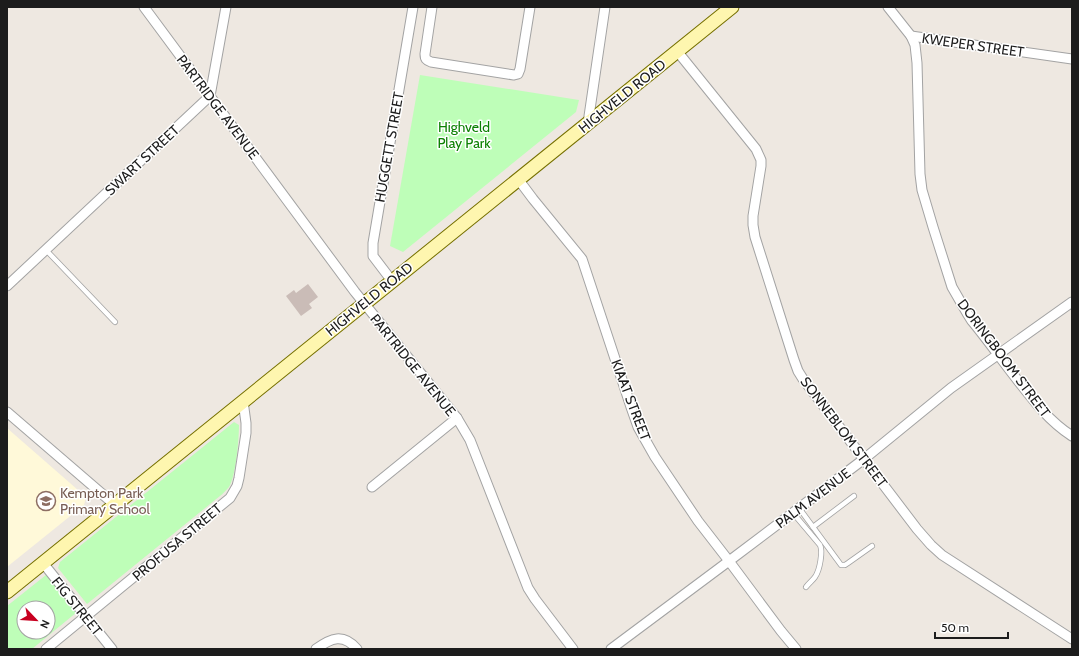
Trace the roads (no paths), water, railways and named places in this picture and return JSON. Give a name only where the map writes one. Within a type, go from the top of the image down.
[{"type":"street","name":"PARTRIDGE AVENUE","points":[[144,7],[364,304],[457,418],[470,440],[528,588],[573,649]]},
{"type":"street","points":[[210,96],[226,7]]},
{"type":"street","name":"HUGGETT STREET","points":[[392,281],[373,256],[373,243],[413,7]]},
{"type":"street","points":[[432,7],[425,54],[426,60],[431,62],[518,74],[530,7]]},
{"type":"street","points":[[588,124],[605,7]]},
{"type":"street","name":"HIGHVELD ROAD","points":[[7,592],[732,7]]},
{"type":"street","name":"KWEPER STREET","points":[[888,7],[911,36],[1072,59]]},
{"type":"street","name":"DORINGBOOM STREET","points":[[911,36],[915,45],[916,54],[919,159],[922,190],[952,287],[967,313],[1028,394],[1049,418],[1072,436]]},
{"type":"street","name":"SONNEBLOM STREET","points":[[677,52],[752,144],[759,155],[761,166],[755,201],[753,225],[794,360],[803,379],[917,529],[931,545],[971,574],[1072,639]]},
{"type":"street","name":"SWART STREET","points":[[7,286],[210,96]]},
{"type":"street","name":"KIAAT STREET","points":[[518,179],[582,259],[638,427],[655,457],[698,521],[796,649]]},
{"type":"street","name":"PALM AVENUE","points":[[610,649],[864,459],[951,388],[1072,302]]},
{"type":"street","name":"PROFUSA STREET","points":[[46,649],[224,503],[234,492],[239,478],[246,433],[243,401]]},
{"type":"street","points":[[7,412],[115,505]]},
{"type":"street","points":[[372,487],[457,418]]},
{"type":"street","name":"FIG STREET","points":[[43,563],[112,649]]},
{"type":"street","points":[[316,649],[323,643],[335,638],[345,639],[354,646]]},
{"type":"lane","points":[[46,250],[115,322]]},
{"type":"lane","points":[[813,527],[854,496]]},
{"type":"lane","points":[[796,510],[813,527],[841,565],[845,565],[872,546]]},
{"type":"lane","points":[[796,510],[822,548],[818,571],[806,587]]},
{"type":"place","name":"Kempton Park Primary School","points":[[46,501]]},
{"type":"park label","name":"Highveld Play Park","points":[[464,136]]}]
